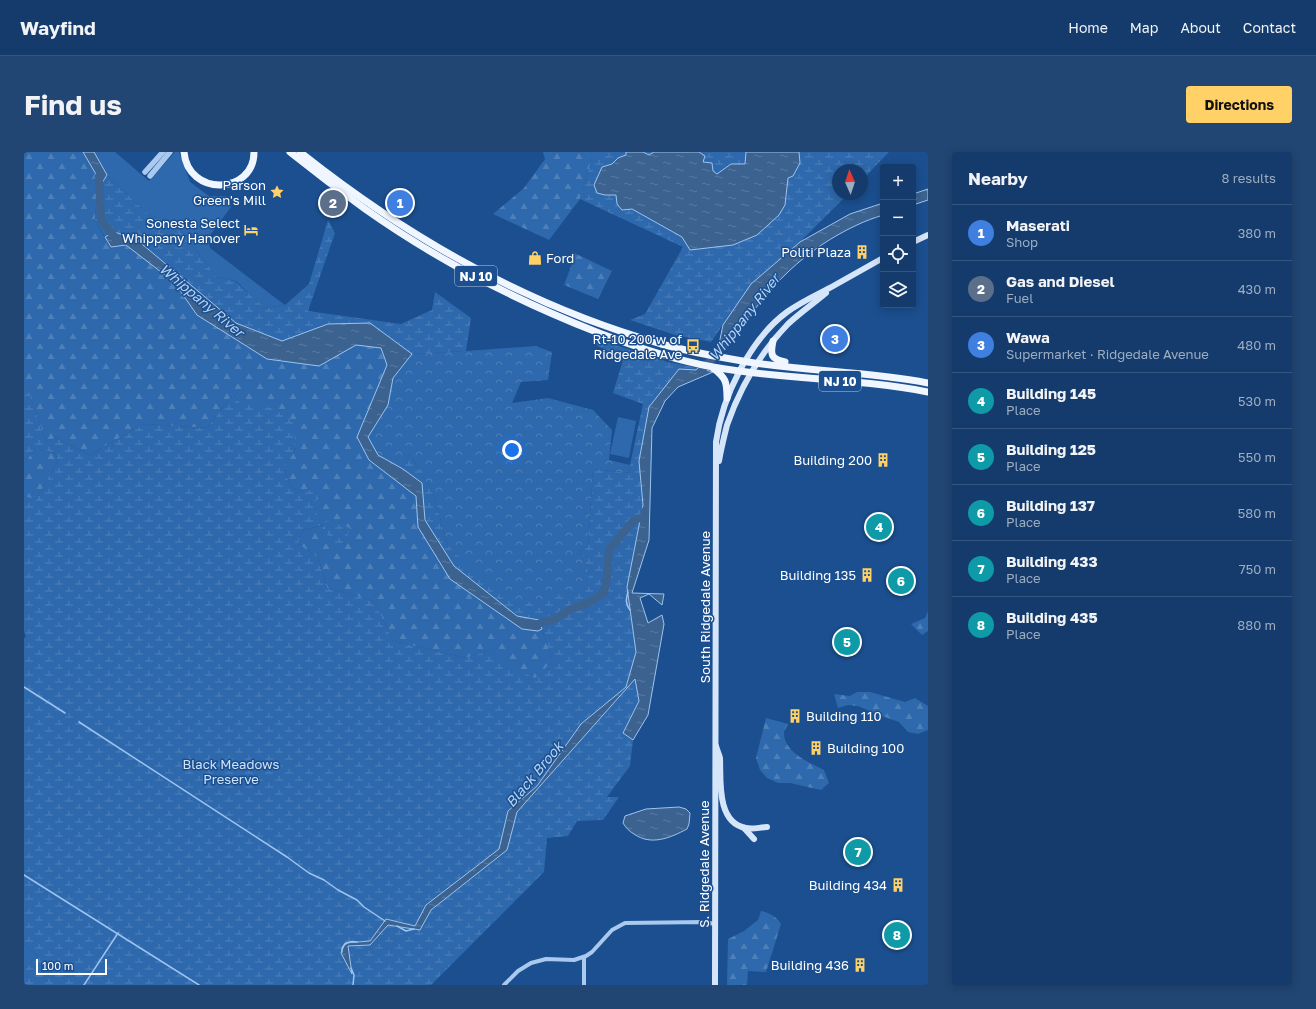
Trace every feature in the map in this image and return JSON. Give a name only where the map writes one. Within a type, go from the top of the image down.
[{"type":"main road","points":[[184,152],[189,169],[198,178],[209,184],[222,186],[234,182],[245,175],[251,167],[254,152]]},
{"type":"main road","name":"NJ 10","points":[[290,152],[333,186],[386,223],[436,254],[506,293],[545,311],[588,328],[650,351],[711,367],[751,373],[892,386],[928,392]]},
{"type":"main road","name":"NJ 10","points":[[300,152],[344,186],[396,222],[441,250],[489,276],[548,303],[607,326],[661,344],[744,362],[881,375],[928,383]]},
{"type":"main road","points":[[916,241],[928,235]]},
{"type":"main road","points":[[835,286],[880,260]]},
{"type":"main road","name":"South Ridgedale Avenue","points":[[716,472],[727,426],[756,363],[773,341],[795,318],[835,286]]},
{"type":"main road","name":"South Ridgedale Avenue","points":[[714,743],[716,442],[722,412],[744,362],[758,340],[772,325],[801,302],[835,286]]},
{"type":"main road","points":[[773,341],[771,352],[772,356],[777,360],[792,364],[798,368]]},
{"type":"main road","points":[[711,367],[721,374],[725,380],[727,387],[727,398]]},
{"type":"main road","points":[[714,743],[720,756],[720,791],[724,806],[729,817],[744,828],[754,839]]},
{"type":"main road","name":"S. Ridgedale Avenue","points":[[714,743],[715,985]]},
{"type":"main road","points":[[744,828],[754,829],[767,827]]},
{"type":"street","points":[[163,152],[147,174],[170,152]]},
{"type":"street","points":[[504,985],[518,971],[531,963],[546,959],[574,960],[584,957],[592,952],[612,930],[625,923],[704,922],[715,924]]},
{"type":"street","points":[[584,957],[584,985]]},
{"type":"green space","points":[[24,152],[83,152],[97,176],[95,220],[110,247],[126,245],[174,282],[197,315],[267,359],[319,366],[356,344],[381,348],[387,365],[357,437],[369,460],[416,496],[418,527],[538,631],[542,629],[553,661],[535,679],[495,660],[491,650],[466,658],[393,641],[374,601],[327,588],[318,557],[298,544],[303,530],[325,525],[332,548],[346,542],[317,518],[305,493],[291,487],[284,469],[296,448],[241,404],[233,394],[207,428],[144,424],[89,455],[56,438],[46,441],[24,382]]},
{"type":"green space","points":[[94,152],[115,152],[149,181],[175,152],[179,152],[190,182],[209,196],[226,196],[231,207],[208,238],[210,248],[285,305],[264,308],[236,281],[217,277],[177,226],[148,214],[107,175]]},
{"type":"green space","points":[[543,152],[590,152],[593,155],[580,199],[549,240],[493,214],[524,188],[545,159]]},
{"type":"green space","points":[[590,152],[889,152],[868,174],[868,164],[832,164],[832,200],[842,200],[800,242],[751,284],[711,342],[675,335],[630,320],[645,314],[683,247],[580,199],[593,155]]},
{"type":"green space","points":[[107,175],[148,214],[177,226],[217,277],[235,281],[265,308],[285,305],[309,284],[328,220],[335,233],[308,311],[401,324],[432,310],[435,292],[471,318],[466,351],[412,354],[370,323],[328,324],[282,341],[236,323],[136,239],[114,232],[105,237],[95,220],[97,191]]},
{"type":"green space","points":[[572,252],[612,271],[598,299],[564,285],[573,261]]},
{"type":"green space","name":"Black Meadows Preserve","points":[[596,339],[668,362],[698,368],[649,407],[639,461],[643,505],[627,587],[636,652],[626,687],[581,724],[537,786],[508,811],[499,849],[426,905],[415,926],[386,919],[370,941],[345,943],[352,972],[348,946],[370,945],[388,925],[420,930],[431,910],[507,850],[517,812],[635,679],[639,701],[623,733],[633,740],[630,766],[607,797],[619,797],[603,820],[577,821],[568,836],[547,838],[544,872],[431,985],[24,985],[24,971],[37,955],[24,944],[24,638],[26,637],[24,631],[24,496],[36,500],[58,461],[55,453],[36,448],[24,463],[24,382],[25,381],[46,441],[56,438],[89,455],[144,424],[207,428],[233,394],[241,404],[261,403],[293,420],[296,448],[284,469],[291,487],[305,493],[316,488],[317,518],[350,528],[346,542],[332,549],[324,525],[303,530],[298,544],[318,557],[327,588],[374,601],[393,641],[466,658],[491,650],[496,660],[535,678],[553,661],[539,620],[517,616],[454,566],[425,520],[422,483],[403,469],[410,454],[433,493],[448,546],[590,574],[580,552],[588,545],[593,469],[629,473],[643,404],[613,393],[623,360],[595,344]]},
{"type":"green space","points":[[536,346],[552,352],[548,380],[521,382],[512,403],[548,398],[593,410],[612,430],[609,460],[630,465],[629,473],[593,469],[588,545],[580,552],[590,574],[584,589],[524,603],[487,584],[448,546],[433,493],[410,454],[403,469],[378,455],[368,437],[388,405],[393,378],[412,354]]},
{"type":"green space","points":[[618,417],[636,421],[629,458],[610,454]]},
{"type":"green space","points":[[36,448],[55,453],[58,461],[36,500],[24,496],[24,463]]},
{"type":"green space","points":[[928,611],[928,631],[922,635],[911,624],[925,618]]},
{"type":"green space","points":[[857,692],[870,692],[905,702],[915,698],[928,706],[928,730],[918,734],[908,732],[899,722],[858,706],[848,705],[838,708],[834,694],[850,696]]},
{"type":"green space","points":[[766,718],[788,724],[784,732],[788,745],[798,756],[824,770],[829,783],[821,790],[790,783],[778,783],[767,778],[760,770],[756,758]]},
{"type":"green space","points":[[761,911],[772,915],[781,924],[766,972],[748,971],[747,985],[727,985],[728,939],[744,931],[758,920]]},
{"type":"green space","points":[[24,944],[37,955],[24,971]]},
{"type":"water","points":[[83,152],[94,152],[107,175],[97,191],[97,176]]},
{"type":"water","points":[[626,152],[643,152],[649,155],[654,152],[699,152],[705,156],[703,162],[712,163],[713,171],[717,174],[731,164],[745,164],[746,152],[799,152],[800,163],[793,176],[788,178],[785,205],[779,215],[757,235],[733,245],[690,250],[682,237],[632,209],[622,210],[617,204],[616,195],[597,193],[594,185],[602,167],[612,164],[618,158],[626,155]]},
{"type":"water","points":[[928,189],[928,200],[916,204],[916,193]]},
{"type":"water","points":[[880,204],[880,216],[863,222],[839,234],[813,251],[797,264],[780,279],[727,346],[719,344],[723,325],[751,284],[800,242],[850,214]]},
{"type":"water","points":[[114,232],[136,239],[236,323],[282,341],[328,324],[370,323],[412,354],[393,378],[388,405],[368,437],[378,455],[403,469],[422,483],[425,520],[454,566],[517,616],[539,620],[542,629],[538,631],[522,629],[450,579],[418,527],[416,496],[369,460],[357,437],[387,365],[381,348],[356,345],[319,366],[267,359],[197,315],[174,282],[126,245],[111,247],[105,237]]},
{"type":"water","points":[[698,368],[713,372],[678,387],[665,401],[652,428],[649,540],[632,593],[664,594],[662,605],[649,594],[640,598],[648,623],[662,615],[664,624],[648,715],[633,740],[623,733],[639,701],[635,679],[517,812],[507,850],[431,910],[420,930],[388,925],[370,945],[348,946],[352,974],[341,953],[345,943],[370,941],[386,919],[415,926],[426,905],[499,849],[508,811],[537,786],[581,724],[626,687],[636,652],[627,587],[643,505],[639,461],[649,407],[679,369],[696,370]]},
{"type":"water","points":[[679,807],[686,809],[690,813],[689,824],[687,829],[667,838],[647,840],[640,838],[629,831],[623,823],[625,816],[646,809]]},
{"type":"waterway","name":"Whippany River","points":[[99,176],[101,220],[118,241]]},
{"type":"waterway","name":"Whippany River","points":[[702,370],[730,338]]},
{"type":"waterway","name":"Whippany River","points":[[530,623],[534,625],[555,619],[569,610],[590,602],[604,593],[609,550],[634,520],[644,517],[645,511]]},
{"type":"waterway","name":"Black Brook","points":[[628,592],[626,601],[630,610]]},
{"type":"waterway","points":[[24,687],[65,713]]},
{"type":"waterway","points":[[79,722],[287,857],[309,873],[324,880],[338,890],[357,900],[364,907],[385,921]]},
{"type":"waterway","points":[[24,875],[199,985]]},
{"type":"waterway","name":"Black Brook","points":[[397,926],[406,931],[414,929]]},
{"type":"waterway","points":[[84,985],[118,933]]},
{"type":"waterway","name":"Black Brook","points":[[342,952],[342,949],[346,943],[357,942]]},
{"type":"waterway","name":"Black Brook","points":[[351,968],[354,975],[353,985]]},
{"type":"place","name":"Parson Green's Mill","points":[[277,192]]},
{"type":"place","name":"Gas and Diesel","points":[[333,203]]},
{"type":"place","name":"Maserati","points":[[400,203]]},
{"type":"place","name":"Sonesta Select Whippany Hanover","points":[[251,230]]},
{"type":"place","name":"Politi Plaza","points":[[862,252]]},
{"type":"place","name":"Ford","points":[[535,258]]},
{"type":"place","name":"Wawa","points":[[835,339]]},
{"type":"place","name":"Rt-10 200'w of Ridgedale Ave","points":[[693,346]]},
{"type":"place","name":"Building 200","points":[[883,460]]},
{"type":"place","name":"Building 145","points":[[879,527]]},
{"type":"place","name":"Building 135","points":[[867,575]]},
{"type":"place","name":"Building 137","points":[[901,581]]},
{"type":"place","name":"Building 125","points":[[847,642]]},
{"type":"place","name":"Building 110","points":[[795,716]]},
{"type":"place","name":"Building 100","points":[[816,748]]},
{"type":"place","name":"Building 433","points":[[858,852]]},
{"type":"place","name":"Building 434","points":[[898,885]]},
{"type":"place","name":"Building 435","points":[[897,935]]},
{"type":"place","name":"Building 436","points":[[860,965]]}]
